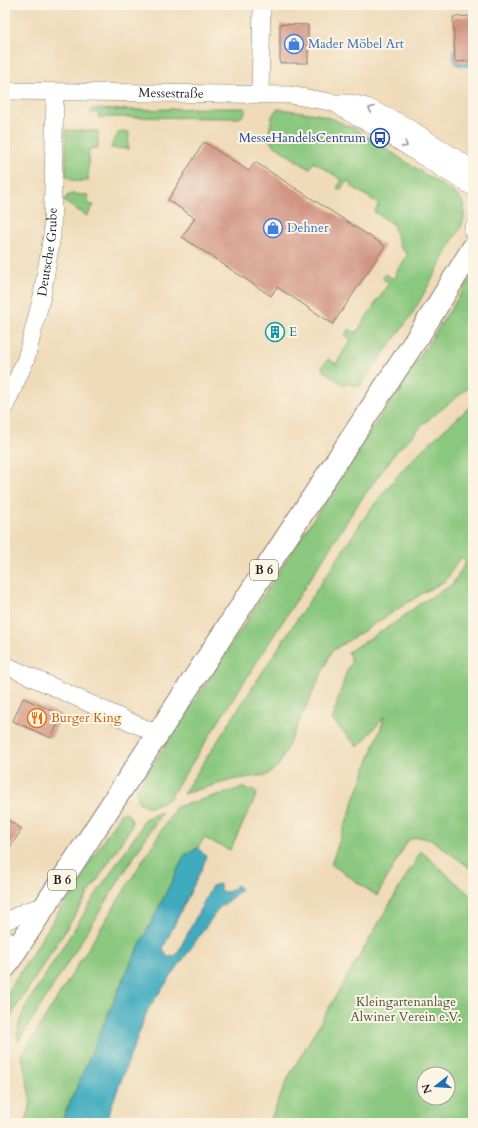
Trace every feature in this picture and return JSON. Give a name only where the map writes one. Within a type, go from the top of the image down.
[{"type":"main road","name":"B 6","points":[[8,952],[45,906],[419,335],[473,248]]},
{"type":"street","points":[[260,94],[262,5]]},
{"type":"street","name":"Messestraße","points":[[5,91],[260,94],[290,95],[336,103],[351,102],[367,107],[404,125],[473,169]]},
{"type":"street","name":"Deutsche Grube","points":[[5,406],[26,359],[42,296],[50,250],[52,236],[55,92]]},
{"type":"street","name":"Messestraße","points":[[336,103],[348,113],[363,119],[380,129],[473,187]]},
{"type":"street","name":"Messestraße","points":[[453,156],[473,161]]},
{"type":"street","name":"Messestraße","points":[[452,175],[473,198]]},
{"type":"street","points":[[5,665],[157,734]]},
{"type":"street","points":[[5,920],[11,919],[26,910],[45,906]]},
{"type":"green space","points":[[245,108],[245,113],[239,118],[98,117],[99,113],[91,113],[91,109],[139,110]]},
{"type":"green space","points":[[279,109],[317,114],[357,130],[457,195],[461,199],[464,207],[464,218],[460,229],[411,316],[359,387],[349,383],[344,385],[324,371],[322,367],[328,359],[336,364],[351,340],[345,335],[349,329],[356,333],[389,283],[382,278],[386,274],[393,279],[397,275],[395,274],[408,254],[400,248],[393,224],[374,212],[379,204],[351,186],[352,184],[347,181],[340,190],[337,188],[342,180],[314,162],[309,169],[272,144],[268,138],[272,116],[276,110]]},
{"type":"green space","points":[[66,130],[98,131],[98,148],[89,149],[88,181],[73,180],[68,178],[66,175]]},
{"type":"green space","points":[[119,132],[129,132],[128,149],[111,148]]},
{"type":"green space","points":[[72,194],[88,195],[88,204],[94,205],[87,216],[63,201],[67,196]]},
{"type":"green space","points":[[473,275],[473,384],[428,420],[396,452],[358,504],[169,799],[150,807],[139,803],[136,790]]},
{"type":"green space","points":[[473,404],[473,870],[432,840],[418,837],[408,840],[377,896],[331,864],[385,716],[358,747],[332,720],[347,670],[352,662],[348,652],[396,622],[422,602],[452,585],[466,562],[461,557],[445,581],[423,593],[332,651],[279,765],[267,775],[236,779],[183,794],[371,508],[403,469]]},
{"type":"green space","points":[[242,788],[254,790],[257,794],[230,850],[204,838],[198,848],[185,855],[126,973],[61,1123],[25,1123],[31,1103],[22,1055],[176,807]]},
{"type":"green space","points":[[126,812],[132,819],[131,827],[5,1025],[5,997],[120,814]]},
{"type":"green space","points":[[162,812],[18,1042],[18,1031],[22,1014],[27,1004],[97,893],[140,829],[144,819]]},
{"type":"green space","name":"Kleingartenanlage Alwiner Verein e.V.","points":[[421,851],[473,898],[473,1123],[269,1123],[289,1076]]},
{"type":"water","points":[[198,848],[206,856],[203,866],[163,948],[167,957],[176,956],[212,886],[220,884],[220,891],[228,892],[237,885],[241,890],[219,908],[148,1009],[105,1123],[61,1123],[126,973],[185,855]]},
{"type":"building","points":[[473,16],[473,61],[455,62],[453,17]]},
{"type":"building","name":"Mader Möbel Art","points":[[280,24],[308,25],[308,63],[280,63]]},
{"type":"building","name":"Dehner","points":[[204,142],[249,171],[255,162],[385,246],[333,324],[277,287],[271,296],[182,237],[195,218],[168,200]]},
{"type":"building","points":[[23,698],[62,715],[51,738],[13,721]]},
{"type":"building","points":[[5,818],[22,829],[5,855]]},
{"type":"waterway","points":[[458,47],[454,51],[456,62],[461,65],[473,64]]},
{"type":"place","name":"Mader Möbel Art","points":[[294,44]]},
{"type":"place","name":"MesseHandelsCentrum","points":[[380,138]]},
{"type":"place","name":"Dehner","points":[[273,228]]},
{"type":"place","name":"E","points":[[275,332]]},
{"type":"place","name":"Burger King","points":[[37,718]]}]
